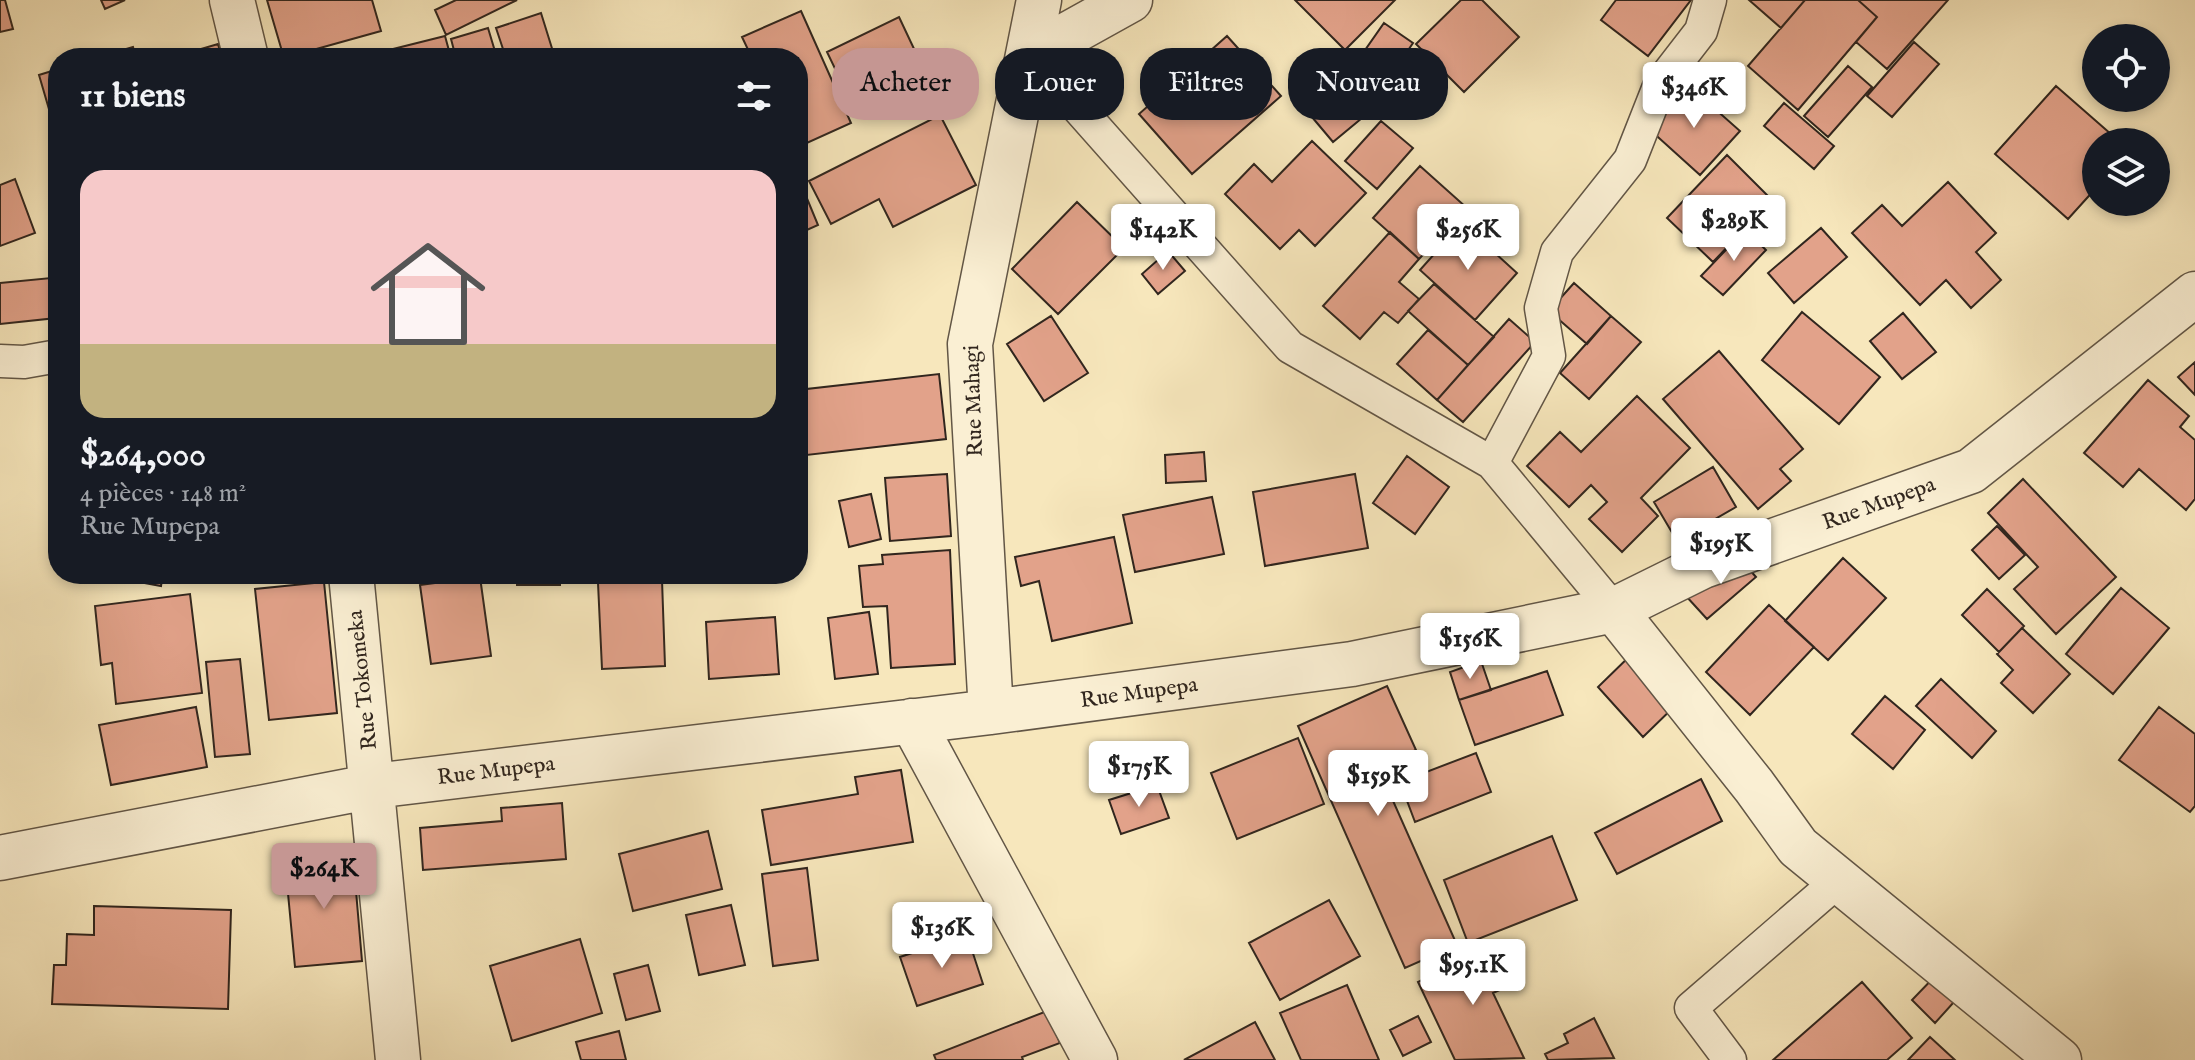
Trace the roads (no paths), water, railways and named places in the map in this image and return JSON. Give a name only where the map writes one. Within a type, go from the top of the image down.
[{"type":"street","points":[[232,0],[244,48]]},
{"type":"street","name":"Rue Mahagi","points":[[1032,48],[1039,0]]},
{"type":"street","points":[[1044,48],[1130,0]]},
{"type":"street","name":"Rue Mahagi","points":[[991,712],[970,344],[1017,120]]},
{"type":"street","name":"Rue Mupepa","points":[[0,858],[374,786],[991,712],[1352,664],[1614,610],[1703,566],[1971,471],[2195,294]]},
{"type":"street","name":"Rue Tokomeka","points":[[352,584],[374,786],[398,1060]]},
{"type":"street","points":[[1614,610],[1754,786],[1798,847],[2059,1060]]},
{"type":"street","points":[[912,721],[1095,1060]]},
{"type":"lane","points":[[1492,463],[1549,356],[1541,308],[1557,252],[1630,160],[1660,84],[1701,31],[1710,0]]},
{"type":"lane","points":[[1089,120],[1290,347],[1492,463],[1614,610]]},
{"type":"lane","points":[[0,361],[24,362],[48,358]]},
{"type":"lane","points":[[1730,1060],[1691,1008],[1839,880]]}]
